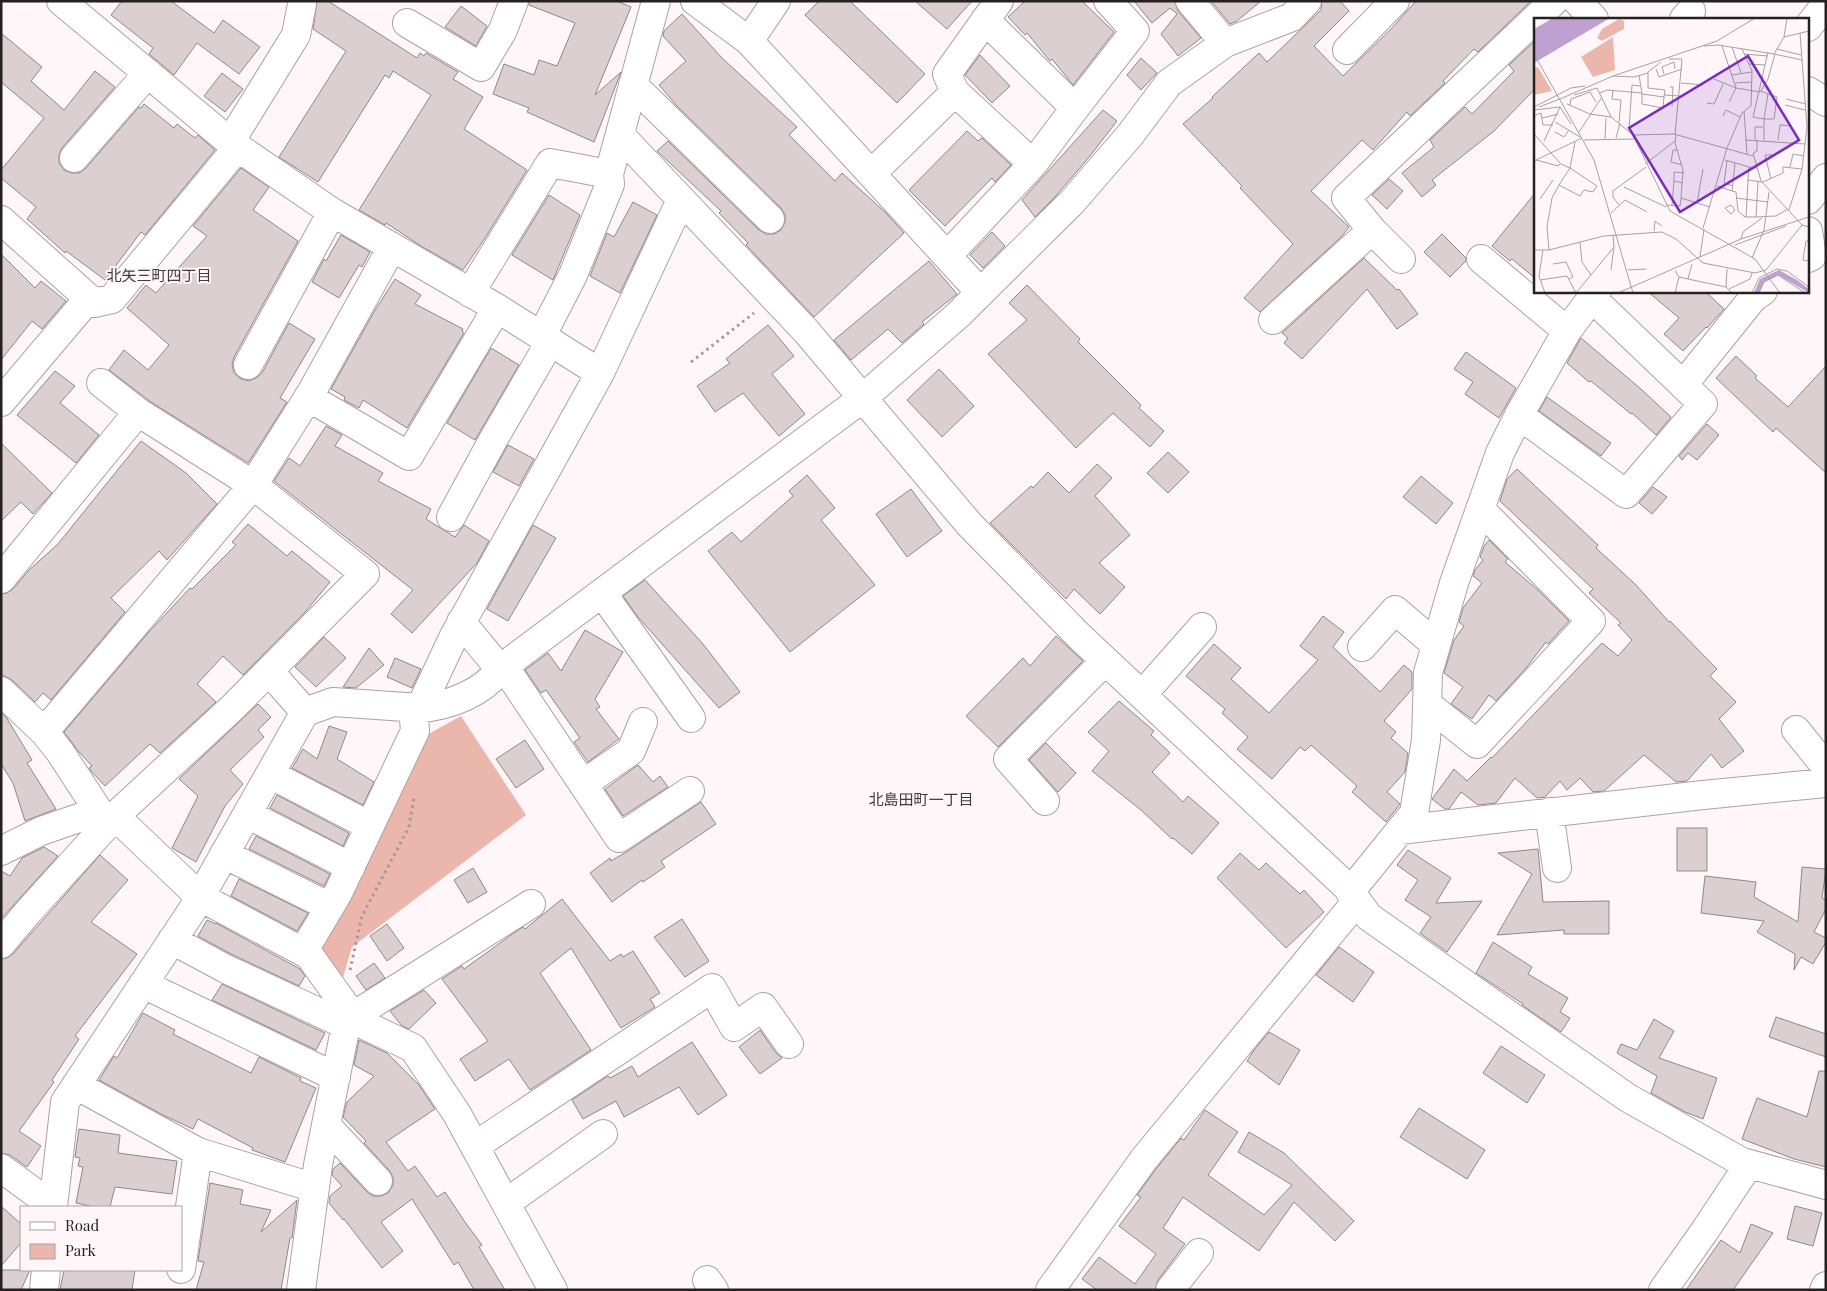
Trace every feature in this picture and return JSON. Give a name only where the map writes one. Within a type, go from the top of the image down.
[{"type":"street","points":[[61,1],[234,144],[332,212],[497,308],[600,374]]},
{"type":"street","points":[[406,23],[481,67],[503,30],[514,1]]},
{"type":"street","points":[[451,517],[546,340],[610,184],[609,174],[656,1]]},
{"type":"street","points":[[695,1],[749,41],[980,292]]},
{"type":"street","points":[[749,41],[776,1]]},
{"type":"street","points":[[947,256],[1033,164],[1135,31],[1108,1]]},
{"type":"street","points":[[1190,1],[1225,43]]},
{"type":"street","points":[[1,1168],[53,1206],[65,1102],[200,897],[304,712],[333,702],[433,707],[457,700],[493,679],[502,667],[864,397],[958,315],[1072,202],[1130,134],[1169,83],[1225,43],[1292,16],[1306,1]]},
{"type":"street","points":[[1347,50],[1395,1]]},
{"type":"street","points":[[1536,18],[1554,1]]},
{"type":"street","points":[[1577,1],[1593,18]]},
{"type":"street","points":[[1,220],[94,303],[112,299],[234,144],[296,35],[302,4]]},
{"type":"street","points":[[1810,24],[1826,4]]},
{"type":"street","points":[[1033,164],[955,92],[947,74],[992,11],[1075,108]]},
{"type":"street","points":[[1401,258],[1372,230],[1346,198],[1534,20]]},
{"type":"street","points":[[74,158],[148,73]]},
{"type":"street","points":[[633,85],[770,219]]},
{"type":"street","points":[[872,173],[955,92]]},
{"type":"street","points":[[1810,92],[1826,102]]},
{"type":"street","points":[[620,135],[806,331],[864,397],[969,524],[1105,660],[1347,887],[1369,917],[1628,1098],[1742,1162],[1826,1185]]},
{"type":"street","points":[[470,293],[550,162],[609,174]]},
{"type":"street","points":[[1810,198],[1826,178]]},
{"type":"street","points":[[303,952],[351,867],[415,731],[416,707],[461,622],[600,374],[681,200]]},
{"type":"street","points":[[248,365],[332,212]]},
{"type":"street","points":[[1272,320],[1372,230]]},
{"type":"street","points":[[1810,244],[1812,256],[1810,257]]},
{"type":"street","points":[[44,732],[253,486],[308,397],[392,247]]},
{"type":"street","points":[[1481,259],[1567,331]]},
{"type":"street","points":[[1683,385],[1753,298],[1762,292]]},
{"type":"street","points":[[1050,1290],[1144,1158],[1353,896],[1414,813],[1426,740],[1428,673],[1454,584],[1480,509],[1500,453],[1519,415],[1567,331],[1594,295],[1702,404],[1626,494],[1519,415]]},
{"type":"street","points":[[1,402],[89,298]]},
{"type":"street","points":[[308,397],[409,456],[497,308]]},
{"type":"street","points":[[1,944],[107,817],[231,710],[365,574],[253,486],[138,412],[101,383]]},
{"type":"street","points":[[1,579],[138,412]]},
{"type":"street","points":[[1427,704],[1477,744],[1591,621],[1480,509]]},
{"type":"street","points":[[602,593],[691,718]]},
{"type":"street","points":[[1362,647],[1395,610],[1436,645]]},
{"type":"street","points":[[461,622],[502,667],[619,838],[690,791]]},
{"type":"street","points":[[1142,695],[1202,627]]},
{"type":"street","points":[[1045,801],[1008,760],[1105,660]]},
{"type":"street","points":[[269,671],[304,712]]},
{"type":"street","points":[[1,691],[44,732],[107,817],[200,897],[309,955],[346,1015],[315,1188],[301,1290]]},
{"type":"street","points":[[583,784],[631,751],[643,722]]},
{"type":"street","points":[[1796,730],[1826,767]]},
{"type":"street","points":[[270,774],[370,826]]},
{"type":"street","points":[[1400,830],[1549,812],[1826,783]]},
{"type":"street","points":[[1549,812],[1557,868]]},
{"type":"street","points":[[247,814],[351,867]]},
{"type":"street","points":[[1,851],[41,831],[107,817]]},
{"type":"street","points":[[224,854],[330,907]]},
{"type":"street","points":[[346,1015],[531,904]]},
{"type":"street","points":[[172,940],[226,969],[346,1015],[413,1048],[458,1114],[548,1280]]},
{"type":"street","points":[[143,984],[336,1078]]},
{"type":"street","points":[[475,1146],[712,988],[734,1027],[763,1007],[789,1044]]},
{"type":"street","points":[[76,1085],[198,1152],[315,1188]]},
{"type":"street","points":[[326,1125],[378,1181]]},
{"type":"street","points":[[506,1203],[603,1134]]},
{"type":"street","points":[[182,1263],[198,1152]]},
{"type":"street","points":[[1663,1290],[1749,1164]]},
{"type":"street","points":[[1170,1290],[1199,1253]]},
{"type":"street","points":[[44,1290],[46,1271]]},
{"type":"street","points":[[178,1290],[181,1271]]},
{"type":"street","points":[[1824,1290],[1826,1286]]},
{"type":"path","points":[[691,362],[774,298]]},
{"type":"path","points":[[346,1015],[347,985],[362,916],[409,827],[416,788]]},
{"type":"green space","points":[[461,716],[526,815],[352,947],[341,984],[314,954],[414,742]]},
{"type":"building","points":[[122,1],[171,1],[214,33],[223,20],[260,47],[239,74],[197,43],[174,75],[149,54],[153,48],[111,15]]},
{"type":"building","points":[[317,1],[328,1],[417,58],[420,53],[424,56],[426,53],[458,72],[453,79],[483,97],[464,129],[527,170],[463,270],[386,223],[385,225],[359,210],[431,95],[393,71],[389,78],[385,75],[318,182],[279,157],[346,51],[313,29]]},
{"type":"building","points":[[529,1],[617,1],[631,7],[595,95],[621,72],[594,142],[527,112],[529,108],[493,94],[504,64],[534,75],[539,60],[557,66],[575,23],[529,5]]},
{"type":"building","points":[[819,1],[850,1],[925,74],[897,103],[805,15]]},
{"type":"building","points":[[915,1],[972,1],[947,29]]},
{"type":"building","points":[[1025,1],[1082,1],[1114,32],[1073,85],[1052,59],[1050,61],[1027,33],[1025,35],[1008,17]]},
{"type":"building","points":[[1134,1],[1175,1],[1178,11],[1201,38],[1178,56],[1161,34],[1177,14],[1170,8],[1152,23]]},
{"type":"building","points":[[1211,1],[1261,1],[1237,21],[1230,24]]},
{"type":"building","points":[[1322,1],[1340,1],[1349,11],[1314,46],[1343,76],[1392,28],[1416,1],[1531,1],[1478,52],[1474,49],[1443,81],[1445,83],[1410,116],[1407,112],[1373,150],[1362,140],[1311,191],[1349,227],[1342,236],[1260,312],[1244,298],[1293,244],[1240,188],[1242,186],[1183,124],[1259,53],[1267,62],[1321,10]]},
{"type":"building","points":[[461,6],[487,26],[476,46],[445,27]]},
{"type":"building","points":[[682,14],[722,58],[797,127],[789,135],[835,181],[842,173],[886,213],[904,233],[814,317],[746,245],[748,243],[719,213],[721,211],[657,151],[668,141],[759,230],[766,234],[774,234],[781,230],[785,222],[785,215],[781,208],[676,105],[659,85],[686,61],[663,36],[664,31]]},
{"type":"building","points":[[1,33],[42,67],[31,81],[64,110],[95,71],[115,87],[62,148],[59,155],[59,163],[64,170],[71,173],[79,173],[85,169],[139,107],[141,108],[144,104],[174,128],[177,124],[195,138],[198,135],[215,150],[145,235],[141,232],[105,280],[66,251],[65,253],[27,219],[36,207],[1,178],[1,170],[44,118],[1,82]]},
{"type":"building","points":[[1534,42],[1534,90],[1494,131],[1432,180],[1436,185],[1422,197],[1402,173],[1434,147],[1430,140],[1465,107],[1472,114],[1514,71],[1509,65]]},
{"type":"building","points":[[980,55],[1010,86],[992,103],[965,75]]},
{"type":"building","points":[[1141,58],[1157,73],[1141,90],[1127,75]]},
{"type":"building","points":[[222,73],[243,89],[225,112],[204,96]]},
{"type":"building","points":[[1103,110],[1117,121],[1090,156],[1035,217],[1022,200]]},
{"type":"building","points":[[967,131],[978,141],[982,138],[1011,165],[995,182],[992,178],[945,226],[909,190]]},
{"type":"building","points":[[241,168],[269,187],[253,210],[298,241],[234,357],[232,365],[234,373],[241,379],[249,381],[262,373],[289,323],[315,339],[280,398],[287,402],[248,463],[151,402],[109,370],[124,350],[148,370],[169,345],[127,308],[146,285],[156,293],[207,236],[193,226]]},
{"type":"building","points":[[1389,179],[1403,191],[1387,209],[1372,195]]},
{"type":"building","points":[[1534,194],[1534,277],[1512,259],[1510,261],[1492,246]]},
{"type":"building","points":[[549,195],[580,215],[553,280],[512,255]]},
{"type":"building","points":[[633,202],[657,215],[620,293],[590,276],[607,233],[614,237]]},
{"type":"building","points":[[992,232],[1005,246],[983,268],[970,255]]},
{"type":"building","points":[[1442,234],[1466,258],[1466,261],[1450,277],[1424,252]]},
{"type":"building","points":[[341,235],[370,252],[362,267],[359,265],[339,298],[312,282],[324,259],[326,261]]},
{"type":"building","points":[[1,254],[35,288],[41,281],[66,301],[42,329],[32,321],[1,360]]},
{"type":"building","points":[[1364,258],[1397,290],[1399,289],[1418,314],[1397,329],[1367,289],[1302,359],[1284,343],[1288,338],[1282,333]]},
{"type":"building","points":[[929,261],[957,294],[922,322],[924,324],[902,343],[888,329],[851,360],[834,340]]},
{"type":"building","points":[[395,279],[421,295],[415,304],[463,329],[464,333],[407,428],[363,400],[359,408],[344,400],[345,397],[331,389],[374,312]]},
{"type":"building","points":[[1027,285],[1080,339],[1078,342],[1141,405],[1139,408],[1164,431],[1150,447],[1113,413],[1076,448],[988,354],[1027,320],[1009,303]]},
{"type":"building","points":[[1648,292],[1706,292],[1724,309],[1683,351],[1664,334],[1679,318]]},
{"type":"building","points":[[768,325],[794,356],[772,374],[805,414],[779,436],[743,393],[715,412],[697,386],[730,363],[726,359]]},
{"type":"building","points":[[1581,338],[1671,417],[1656,435],[1632,413],[1591,381],[1589,382],[1567,363]]},
{"type":"building","points":[[491,348],[519,365],[475,440],[447,423]]},
{"type":"building","points":[[1466,352],[1516,388],[1499,418],[1465,394],[1473,382],[1454,369]]},
{"type":"building","points":[[1736,356],[1757,376],[1755,378],[1788,407],[1826,366],[1826,473],[1776,428],[1773,432],[1716,378]]},
{"type":"building","points":[[939,369],[974,406],[942,437],[907,400]]},
{"type":"building","points":[[55,371],[75,386],[60,403],[99,435],[76,463],[17,415]]},
{"type":"building","points":[[1547,397],[1611,443],[1601,456],[1539,411]]},
{"type":"building","points":[[1707,424],[1719,435],[1697,460],[1688,453],[1682,460],[1679,456]]},
{"type":"building","points":[[326,426],[342,435],[335,446],[383,473],[378,481],[431,509],[426,519],[455,537],[464,525],[489,541],[477,563],[412,633],[391,614],[413,590],[274,481],[289,458],[300,466]]},
{"type":"building","points":[[141,441],[186,473],[217,504],[167,560],[159,551],[111,598],[125,612],[51,700],[43,693],[35,702],[12,680],[1,674],[1,594],[13,589],[29,570],[58,544]]},
{"type":"building","points":[[1,443],[52,493],[33,514],[21,502],[1,521]]},
{"type":"building","points":[[508,445],[534,459],[519,486],[493,472]]},
{"type":"building","points":[[1168,452],[1189,472],[1168,493],[1147,473]]},
{"type":"building","points":[[1097,464],[1112,478],[1095,496],[1130,535],[1099,563],[1125,587],[1100,614],[1074,589],[1066,599],[990,523],[1031,486],[1033,488],[1048,472],[1069,493]]},
{"type":"building","points":[[1517,469],[1598,545],[1596,548],[1636,585],[1669,622],[1717,669],[1710,676],[1736,702],[1719,719],[1744,751],[1722,768],[1711,754],[1687,781],[1676,782],[1644,755],[1604,791],[1593,792],[1580,778],[1567,790],[1560,781],[1545,797],[1537,798],[1515,778],[1496,803],[1478,805],[1461,792],[1449,809],[1445,809],[1432,799],[1454,769],[1467,781],[1492,758],[1602,643],[1618,656],[1632,640],[1618,625],[1621,623],[1589,593],[1593,589],[1500,501],[1507,479]]},
{"type":"building","points":[[807,475],[835,508],[821,520],[875,585],[790,652],[708,551],[732,532],[741,542],[793,496],[789,491]]},
{"type":"building","points":[[1421,476],[1453,503],[1436,524],[1403,497]]},
{"type":"building","points":[[1653,487],[1667,497],[1652,514],[1639,503]]},
{"type":"building","points":[[911,489],[942,531],[907,557],[876,514]]},
{"type":"building","points":[[248,524],[287,556],[292,551],[330,582],[306,611],[243,675],[223,656],[197,684],[216,702],[160,753],[150,744],[105,786],[91,771],[89,768],[92,766],[64,732],[148,633],[190,588],[192,589],[236,545],[232,542]]},
{"type":"building","points":[[533,525],[556,538],[508,621],[487,609]]},
{"type":"building","points":[[1489,540],[1508,559],[1505,562],[1539,591],[1569,621],[1548,644],[1546,642],[1526,668],[1496,701],[1489,695],[1472,719],[1451,704],[1463,687],[1444,673],[1454,640],[1464,626],[1459,622],[1463,608],[1482,583],[1473,576],[1483,560],[1480,557],[1484,546]]},
{"type":"building","points":[[645,580],[703,644],[740,692],[719,708],[638,617],[623,596]]},
{"type":"building","points":[[1323,616],[1344,632],[1333,647],[1380,692],[1404,665],[1412,672],[1412,689],[1384,721],[1396,732],[1391,738],[1408,753],[1405,772],[1387,792],[1400,804],[1386,822],[1352,792],[1357,786],[1311,745],[1305,751],[1300,747],[1272,779],[1237,749],[1248,737],[1222,713],[1225,709],[1186,676],[1214,644],[1241,668],[1231,679],[1269,713],[1318,660],[1300,646]]},
{"type":"building","points":[[585,630],[623,652],[595,699],[600,707],[596,709],[619,739],[588,762],[574,742],[580,738],[546,690],[541,693],[525,670],[548,653],[561,671]]},
{"type":"building","points":[[1056,636],[1083,661],[998,747],[966,716],[1023,658],[1030,666]]},
{"type":"building","points":[[324,637],[346,658],[316,687],[295,667]]},
{"type":"building","points":[[369,648],[384,665],[356,688],[343,687]]},
{"type":"building","points":[[395,658],[421,669],[412,688],[387,677]]},
{"type":"building","points":[[1119,701],[1154,731],[1151,735],[1170,753],[1152,772],[1183,802],[1188,796],[1219,823],[1192,854],[1092,771],[1109,751],[1088,732]]},
{"type":"building","points":[[258,704],[271,717],[258,730],[264,737],[230,770],[243,784],[225,806],[196,862],[172,848],[198,796],[179,779]]},
{"type":"building","points":[[1,713],[6,717],[32,760],[27,763],[56,809],[25,821],[13,783],[1,764]]},
{"type":"building","points":[[329,726],[347,732],[337,759],[374,782],[363,805],[292,768],[303,749],[317,759]]},
{"type":"building","points":[[525,740],[544,769],[516,788],[496,759]]},
{"type":"building","points":[[1046,743],[1076,773],[1058,792],[1029,760]]},
{"type":"building","points":[[638,765],[653,782],[660,776],[668,787],[623,816],[605,789]]},
{"type":"building","points":[[277,795],[349,833],[343,846],[270,808]]},
{"type":"building","points":[[701,802],[716,824],[661,861],[665,867],[643,882],[642,880],[612,902],[590,873],[610,858],[611,861],[628,851]]},
{"type":"building","points":[[1677,828],[1707,828],[1707,871],[1677,871]]},
{"type":"building","points":[[256,836],[330,874],[324,886],[249,849]]},
{"type":"building","points":[[44,847],[58,856],[1,919],[1,871],[10,876],[22,858]]},
{"type":"building","points":[[1538,849],[1543,902],[1609,901],[1609,934],[1564,934],[1564,930],[1497,935],[1532,874],[1498,853]]},
{"type":"building","points":[[1408,850],[1451,878],[1436,903],[1482,901],[1447,952],[1420,933],[1431,917],[1405,900],[1418,880],[1397,865]]},
{"type":"building","points":[[1240,853],[1259,870],[1266,863],[1300,894],[1304,890],[1324,912],[1286,948],[1217,878]]},
{"type":"building","points":[[100,855],[128,880],[91,922],[137,954],[75,1036],[79,1039],[52,1080],[54,1082],[19,1131],[41,1146],[27,1167],[10,1155],[1,1153],[1,959],[13,954]]},
{"type":"building","points":[[1802,867],[1826,869],[1822,898],[1826,900],[1826,909],[1814,932],[1826,938],[1826,942],[1813,964],[1801,957],[1794,970],[1795,954],[1757,932],[1764,921],[1701,913],[1705,876],[1756,882],[1754,897],[1798,922]]},
{"type":"building","points":[[473,868],[487,892],[468,903],[454,880]]},
{"type":"building","points":[[239,879],[308,913],[297,931],[231,896]]},
{"type":"building","points":[[562,899],[610,961],[621,954],[623,957],[633,951],[660,993],[650,999],[655,1007],[621,1028],[571,948],[540,973],[591,1050],[530,1090],[509,1059],[475,1081],[460,1059],[488,1041],[442,979],[462,966],[464,969],[523,927],[525,929]]},
{"type":"building","points":[[682,919],[709,961],[685,977],[654,937]]},
{"type":"building","points":[[207,920],[216,923],[300,969],[305,976],[299,986],[198,936]]},
{"type":"building","points":[[387,924],[404,948],[387,961],[370,936]]},
{"type":"building","points":[[1493,942],[1532,967],[1528,974],[1568,998],[1560,1012],[1570,1018],[1561,1032],[1476,973]]},
{"type":"building","points":[[1339,947],[1374,972],[1353,1002],[1316,975]]},
{"type":"building","points":[[374,963],[385,978],[366,990],[356,976]]},
{"type":"building","points":[[222,984],[325,1033],[316,1050],[212,1000]]},
{"type":"building","points":[[424,990],[436,1003],[409,1029],[402,1026],[390,1011]]},
{"type":"building","points":[[143,1013],[175,1030],[173,1034],[251,1073],[259,1057],[301,1078],[300,1081],[316,1088],[285,1162],[252,1150],[253,1148],[198,1119],[193,1129],[99,1080],[114,1056],[117,1058]]},
{"type":"building","points":[[1776,1017],[1826,1034],[1826,1057],[1769,1037]]},
{"type":"building","points":[[1654,1019],[1674,1031],[1659,1058],[1717,1078],[1703,1119],[1685,1112],[1651,1093],[1657,1076],[1617,1053],[1621,1044],[1637,1050]]},
{"type":"building","points":[[760,1030],[776,1053],[782,1058],[760,1074],[739,1047]]},
{"type":"building","points":[[1269,1032],[1300,1050],[1279,1085],[1247,1061]]},
{"type":"building","points":[[359,1040],[387,1053],[419,1085],[435,1109],[386,1142],[408,1171],[415,1166],[437,1197],[445,1192],[482,1245],[479,1247],[505,1290],[474,1290],[458,1262],[454,1265],[412,1199],[381,1222],[403,1251],[382,1268],[344,1219],[329,1203],[330,1196],[342,1186],[332,1175],[333,1169],[340,1163],[373,1196],[381,1196],[388,1193],[393,1185],[393,1177],[389,1170],[364,1143],[366,1141],[343,1117],[347,1102],[374,1076],[354,1065]]},
{"type":"building","points":[[692,1042],[727,1095],[698,1115],[679,1087],[624,1117],[616,1101],[583,1119],[572,1100],[608,1076],[610,1078],[632,1066],[638,1077]]},
{"type":"building","points":[[1501,1046],[1545,1075],[1527,1103],[1483,1073]]},
{"type":"building","points":[[1819,1071],[1826,1071],[1826,1167],[1794,1159],[1742,1139],[1757,1098],[1807,1117]]},
{"type":"building","points":[[1419,1108],[1485,1150],[1467,1179],[1400,1137]]},
{"type":"building","points":[[1205,1110],[1238,1132],[1208,1175],[1264,1215],[1292,1185],[1238,1152],[1249,1132],[1284,1153],[1354,1221],[1335,1241],[1294,1202],[1259,1251],[1183,1197],[1163,1228],[1185,1244],[1158,1280],[1155,1290],[1097,1290],[1082,1279],[1099,1257],[1135,1284],[1156,1254],[1119,1226],[1141,1197],[1137,1195],[1156,1169],[1181,1138],[1184,1140]]},
{"type":"building","points":[[79,1129],[120,1135],[118,1153],[177,1161],[172,1194],[115,1187],[110,1206],[90,1206],[76,1203],[83,1167],[78,1166],[80,1158],[75,1157]]},
{"type":"building","points":[[210,1183],[243,1190],[240,1204],[271,1210],[261,1232],[297,1200],[292,1238],[290,1238],[281,1290],[196,1290],[204,1262],[198,1261]]},
{"type":"building","points":[[1,1206],[20,1223],[20,1244],[1,1266]]},
{"type":"building","points":[[1795,1206],[1822,1213],[1813,1246],[1787,1239]]},
{"type":"building","points":[[1751,1224],[1773,1233],[1733,1290],[1686,1290],[1721,1240],[1740,1253]]},
{"type":"building","points":[[1,1270],[30,1271],[21,1290],[1,1290]]},
{"type":"building","points":[[64,1271],[135,1271],[132,1290],[60,1290]]},
{"type":"district","name":"北矢三町四丁目","points":[[159,275]]},
{"type":"district","name":"北島田町一丁目","points":[[921,799]]}]
